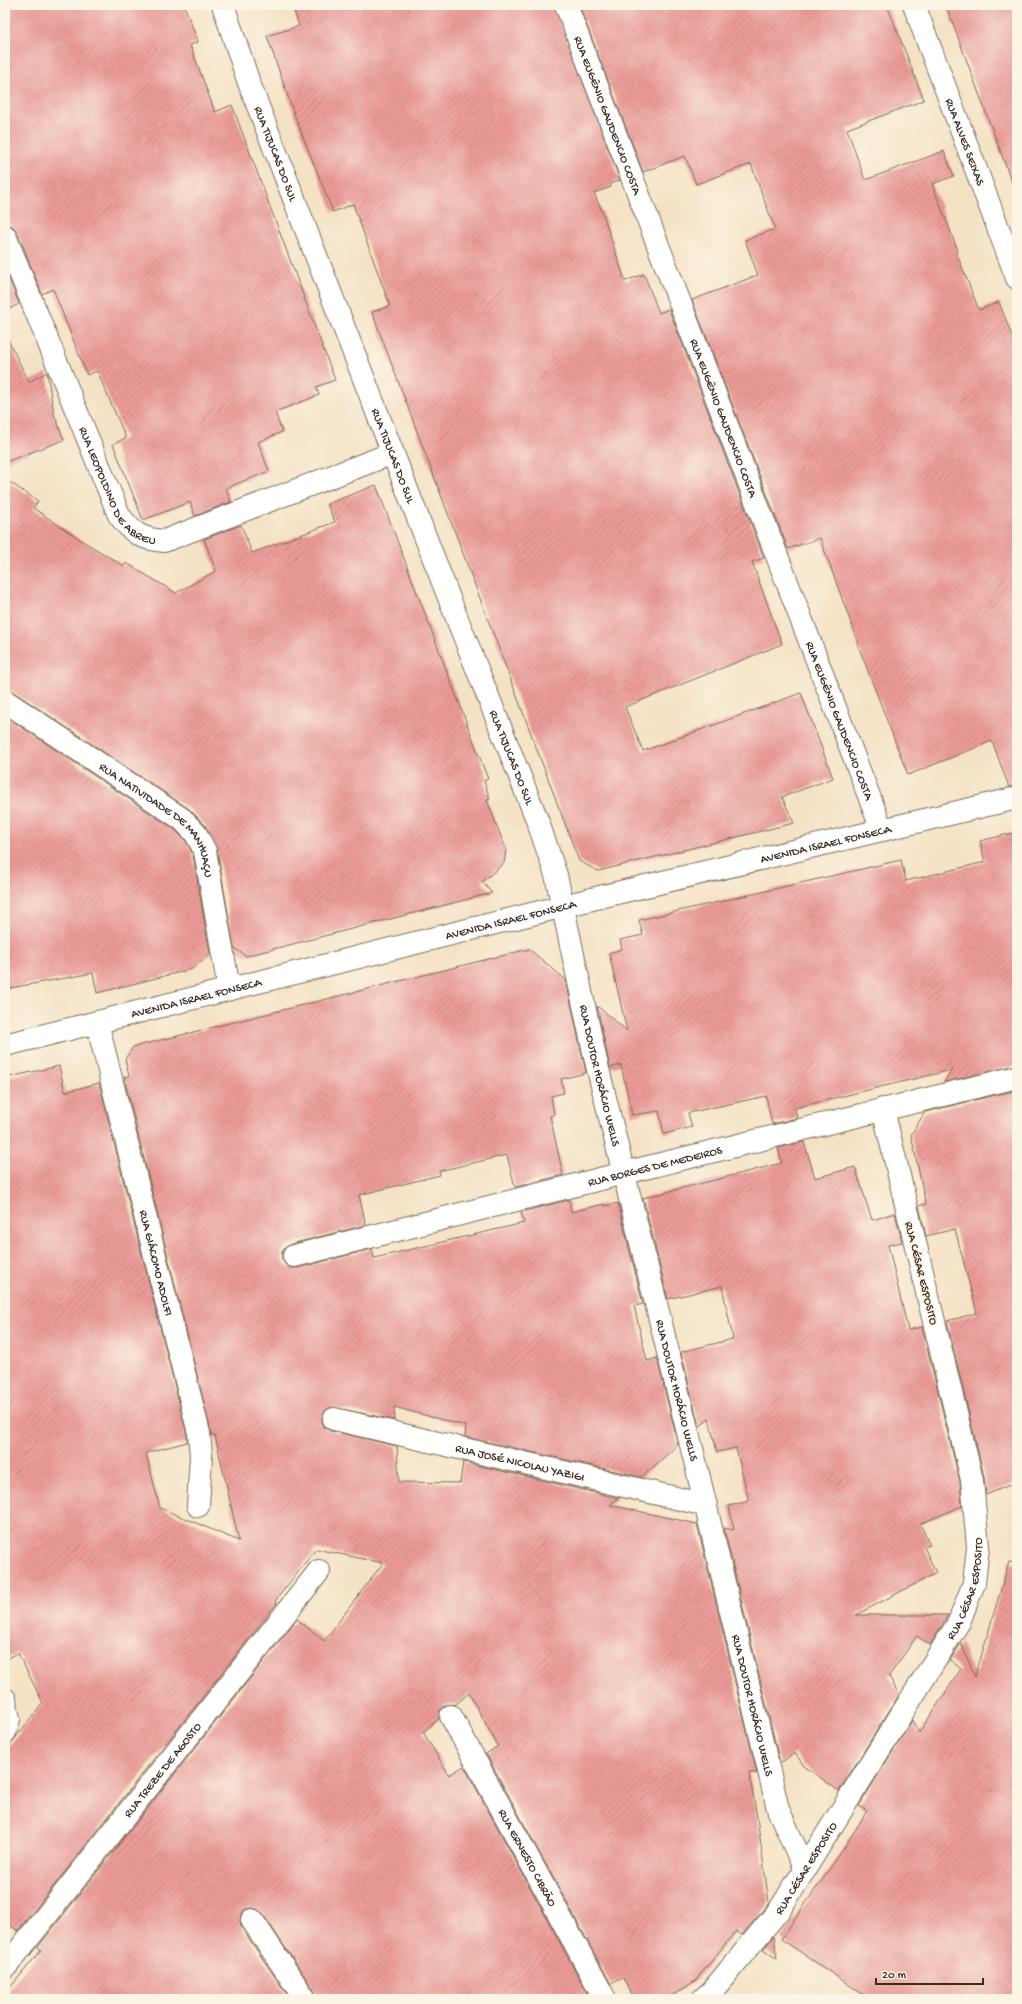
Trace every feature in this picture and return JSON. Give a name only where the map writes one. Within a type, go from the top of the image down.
[{"type":"street","name":"RUA TIJUCAS DO SUL","points":[[223,5],[249,83],[538,822],[556,875],[562,907]]},
{"type":"street","name":"RUA EUGÊNIO GAUDENCIO COSTA","points":[[566,5],[882,830]]},
{"type":"street","name":"RUA ALVES SEIXAS","points":[[914,5],[1017,278]]},
{"type":"street","name":"RUA LEOPOLDINO DE ABREU","points":[[5,236],[119,514],[130,530],[147,539],[164,541],[393,453]]},
{"type":"street","name":"RUA NATIVIDADE DE MANHUAÇU","points":[[5,701],[182,819],[196,834],[205,851],[229,989]]},
{"type":"street","name":"AVENIDA ISRAEL FONSECA","points":[[5,1045],[562,907],[1017,798]]},
{"type":"street","name":"RUA DOUTOR HORÁCIO WELLS","points":[[562,907],[595,1058],[706,1505],[778,1809],[805,1870]]},
{"type":"street","name":"RUA GIÁCOMO ADOLFI","points":[[97,1022],[199,1433],[201,1456],[198,1506]]},
{"type":"street","name":"RUA BORGES DE MEDEIROS","points":[[294,1256],[624,1173],[1017,1077]]},
{"type":"street","name":"RUA CÉSAR ESPOSITO","points":[[703,1999],[712,1991],[780,1909],[959,1622],[974,1583],[978,1547],[972,1480],[883,1110]]},
{"type":"street","name":"RUA JOSÉ NICOLAU YAZIGI","points":[[334,1419],[706,1505]]},
{"type":"street","name":"RUA TREZE DE AGOSTO","points":[[5,1968],[319,1570]]},
{"type":"street","points":[[5,1699],[9,1719],[5,1732]]},
{"type":"street","name":"RUA ERNESTO CIBRÃO","points":[[451,1716],[605,1999]]},
{"type":"street","points":[[252,1920],[304,1999]]},
{"type":"building","points":[[5,5],[184,5],[198,42],[190,45],[215,112],[232,105],[335,380],[316,387],[319,395],[275,412],[282,432],[258,442],[269,471],[226,488],[231,502],[195,516],[190,502],[143,520],[113,444],[126,438],[97,371],[87,375],[53,289],[42,294],[17,231],[12,226],[5,224]]},
{"type":"building","points":[[292,5],[554,5],[620,180],[610,184],[611,187],[594,193],[602,211],[625,281],[644,274],[659,313],[669,309],[764,558],[752,562],[782,644],[625,707],[643,751],[801,693],[833,778],[782,797],[794,823],[598,871],[579,861],[372,312],[390,306],[353,204],[333,212],[294,114],[267,36],[299,26]]},
{"type":"building","points":[[579,5],[887,5],[924,100],[847,129],[865,180],[944,151],[954,176],[932,184],[958,251],[956,252],[979,310],[999,302],[1017,349],[1017,786],[1009,787],[992,741],[908,775],[858,645],[820,538],[788,549],[692,300],[758,275],[745,240],[775,229],[751,164],[696,184],[685,156],[643,172]]},
{"type":"building","points":[[946,5],[1017,5],[1017,187],[1014,188]]},
{"type":"building","points":[[5,269],[19,304],[5,311]]},
{"type":"building","points":[[5,334],[29,382],[47,372],[54,414],[64,440],[5,462]]},
{"type":"building","points":[[5,479],[38,501],[33,508],[84,542],[124,566],[126,563],[176,593],[216,571],[204,539],[241,525],[252,553],[335,522],[327,504],[376,485],[488,779],[484,781],[490,799],[487,800],[506,850],[504,863],[482,882],[492,893],[246,956],[234,948],[217,849],[205,825],[189,809],[12,691],[5,689]]},
{"type":"building","points":[[5,716],[174,829],[186,841],[193,855],[210,954],[192,969],[97,993],[93,973],[5,989]]},
{"type":"building","points":[[1017,832],[1017,1065],[944,1082],[952,1070],[876,1088],[795,1108],[797,1118],[772,1124],[766,1096],[688,1113],[692,1127],[664,1134],[659,1111],[632,1115],[621,1065],[610,1068],[597,1006],[627,1031],[609,953],[622,949],[620,940],[643,935],[639,920],[901,860],[906,881],[985,862],[980,841]]},
{"type":"building","points":[[529,949],[566,980],[586,1073],[561,1079],[564,1093],[551,1096],[554,1115],[550,1116],[563,1175],[515,1187],[507,1155],[439,1171],[440,1175],[359,1195],[366,1225],[291,1244],[282,1252],[282,1259],[290,1268],[297,1268],[372,1249],[374,1258],[524,1223],[521,1212],[569,1200],[571,1212],[604,1204],[605,1206],[618,1203],[643,1304],[634,1306],[647,1361],[657,1358],[678,1445],[642,1477],[465,1437],[466,1426],[394,1407],[395,1420],[331,1407],[325,1411],[322,1417],[322,1422],[325,1428],[331,1431],[397,1446],[399,1482],[460,1483],[463,1462],[618,1498],[610,1505],[697,1524],[757,1773],[749,1773],[757,1817],[769,1903],[742,1935],[736,1931],[695,1981],[667,1999],[634,1999],[623,1978],[611,1984],[486,1754],[498,1746],[469,1693],[455,1705],[445,1705],[440,1710],[439,1719],[423,1732],[449,1775],[464,1766],[589,1996],[583,1999],[317,1999],[315,1992],[262,1913],[257,1909],[252,1908],[245,1909],[241,1914],[241,1927],[290,1999],[5,1999],[5,1994],[41,1950],[38,1947],[297,1619],[324,1641],[383,1563],[316,1549],[275,1601],[277,1603],[18,1931],[5,1921],[5,1751],[43,1703],[18,1653],[5,1660],[5,1078],[59,1066],[65,1092],[99,1083],[187,1435],[187,1442],[146,1453],[160,1508],[239,1541],[215,1435],[212,1436],[124,1077],[129,1076],[125,1059],[133,1047]]},
{"type":"building","points":[[1017,1090],[1017,1482],[986,1495],[984,1477],[947,1321],[977,1313],[955,1229],[926,1236],[919,1206],[926,1204],[911,1135],[925,1112]]},
{"type":"building","points":[[804,1142],[815,1178],[855,1167],[872,1220],[895,1213],[902,1242],[888,1245],[908,1330],[922,1327],[960,1482],[962,1506],[920,1524],[930,1545],[924,1547],[936,1573],[856,1615],[948,1615],[930,1645],[917,1636],[889,1676],[899,1695],[839,1791],[804,1766],[795,1753],[780,1763],[724,1528],[734,1530],[729,1506],[749,1501],[736,1448],[717,1452],[709,1419],[699,1427],[681,1352],[733,1339],[722,1286],[668,1299],[643,1198],[782,1163],[778,1148]]},
{"type":"building","points":[[1009,1562],[1017,1563],[1017,1999],[870,1999],[781,1939],[842,1851],[867,1811],[859,1806],[912,1720],[919,1733],[961,1669],[950,1660],[961,1643],[975,1677]]},
{"type":"building","points":[[774,1936],[777,1959],[763,1949]]}]
